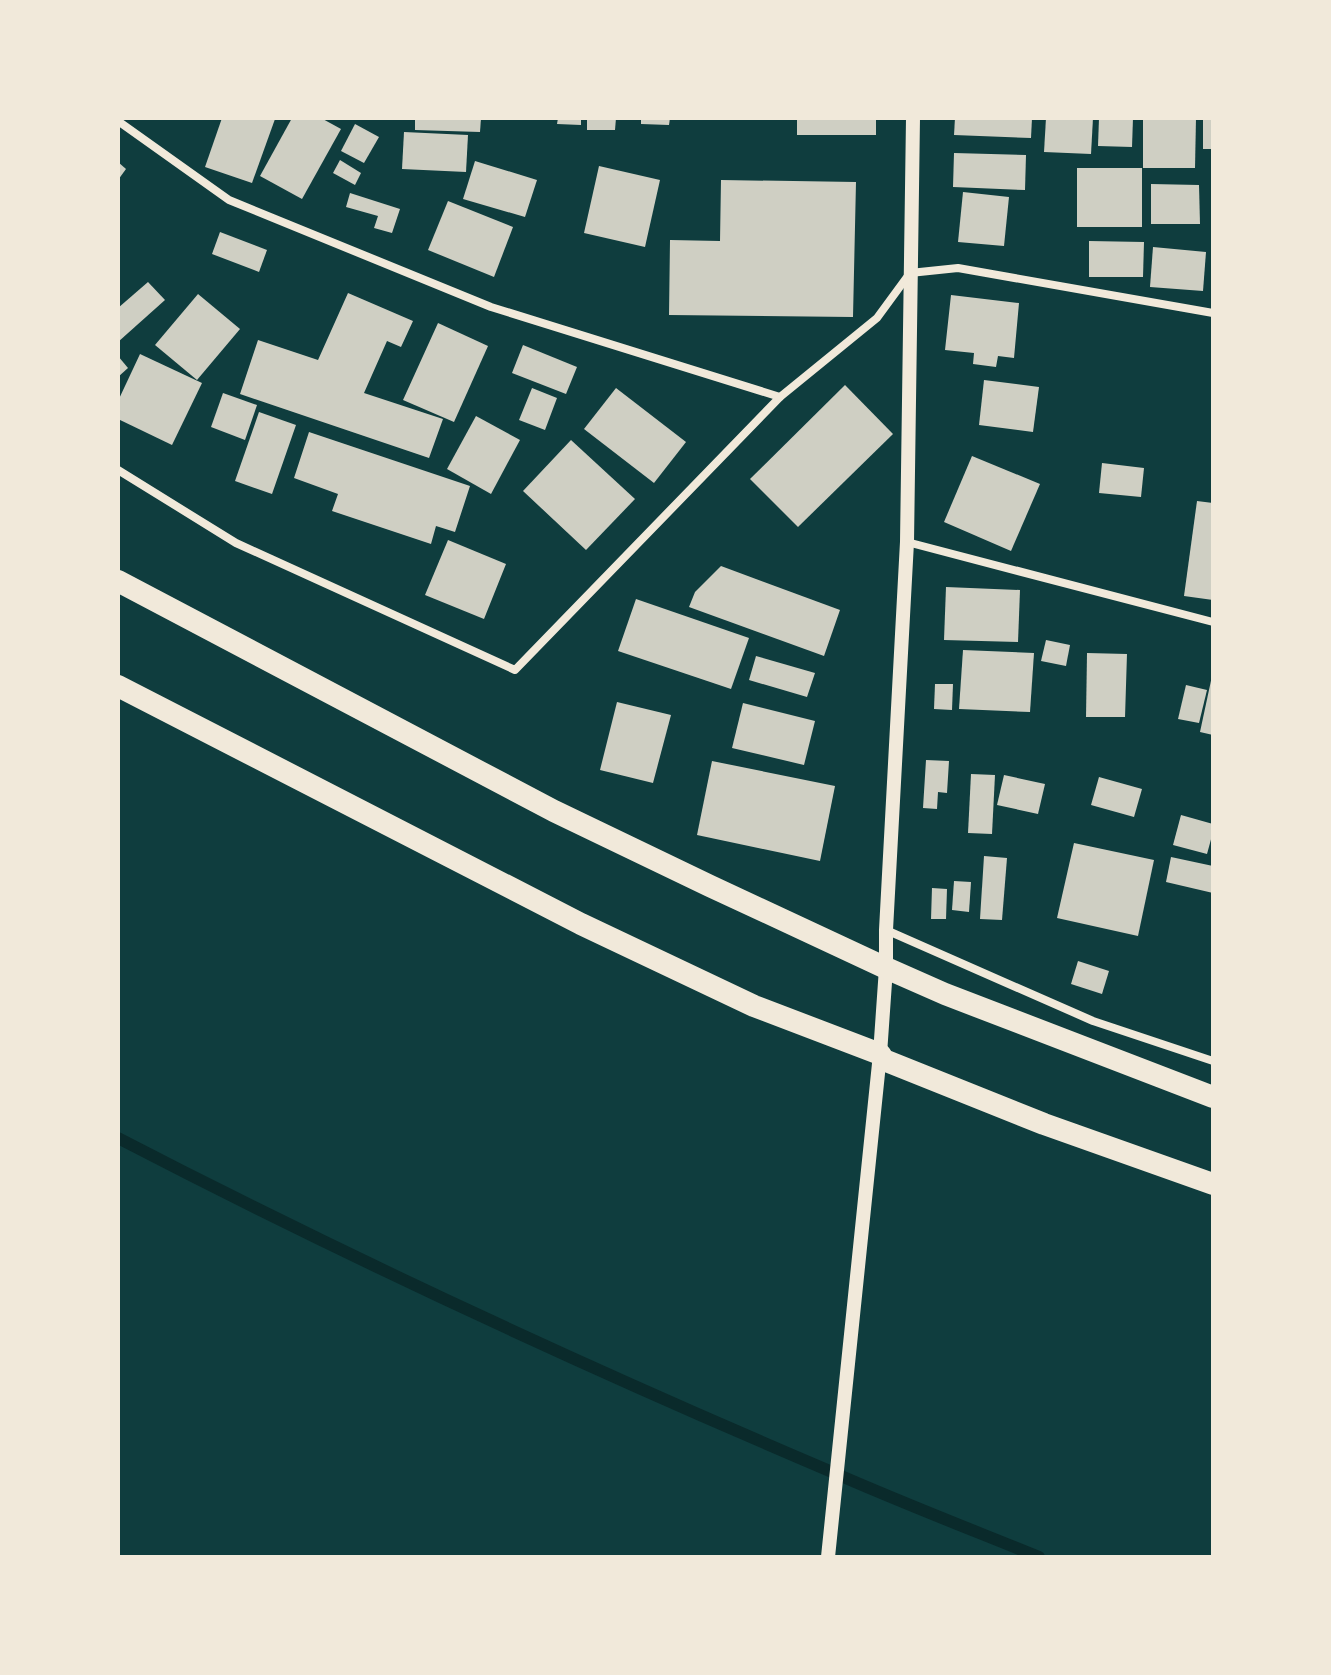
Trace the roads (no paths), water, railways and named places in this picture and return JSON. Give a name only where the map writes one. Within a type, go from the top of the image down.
[{"type":"highway","points":[[118,581],[554,811],[886,968],[945,994],[1213,1097]]},
{"type":"highway","points":[[118,686],[581,924],[754,1006],[880,1054],[884,1060],[1044,1124],[1213,1184]]},
{"type":"street","points":[[828,1557],[880,1054],[886,968],[907,542],[913,118]]},
{"type":"street","points":[[118,121],[229,200],[491,307],[780,397]]},
{"type":"street","points":[[118,470],[236,543],[515,670],[780,397],[877,318],[910,273],[958,268],[1213,313]]},
{"type":"street","points":[[907,542],[1213,622]]},
{"type":"street","points":[[886,930],[1093,1021],[1213,1061]]},
{"type":"waterway","points":[[118,1138],[382,1270],[561,1353],[858,1483],[1039,1557]]}]
